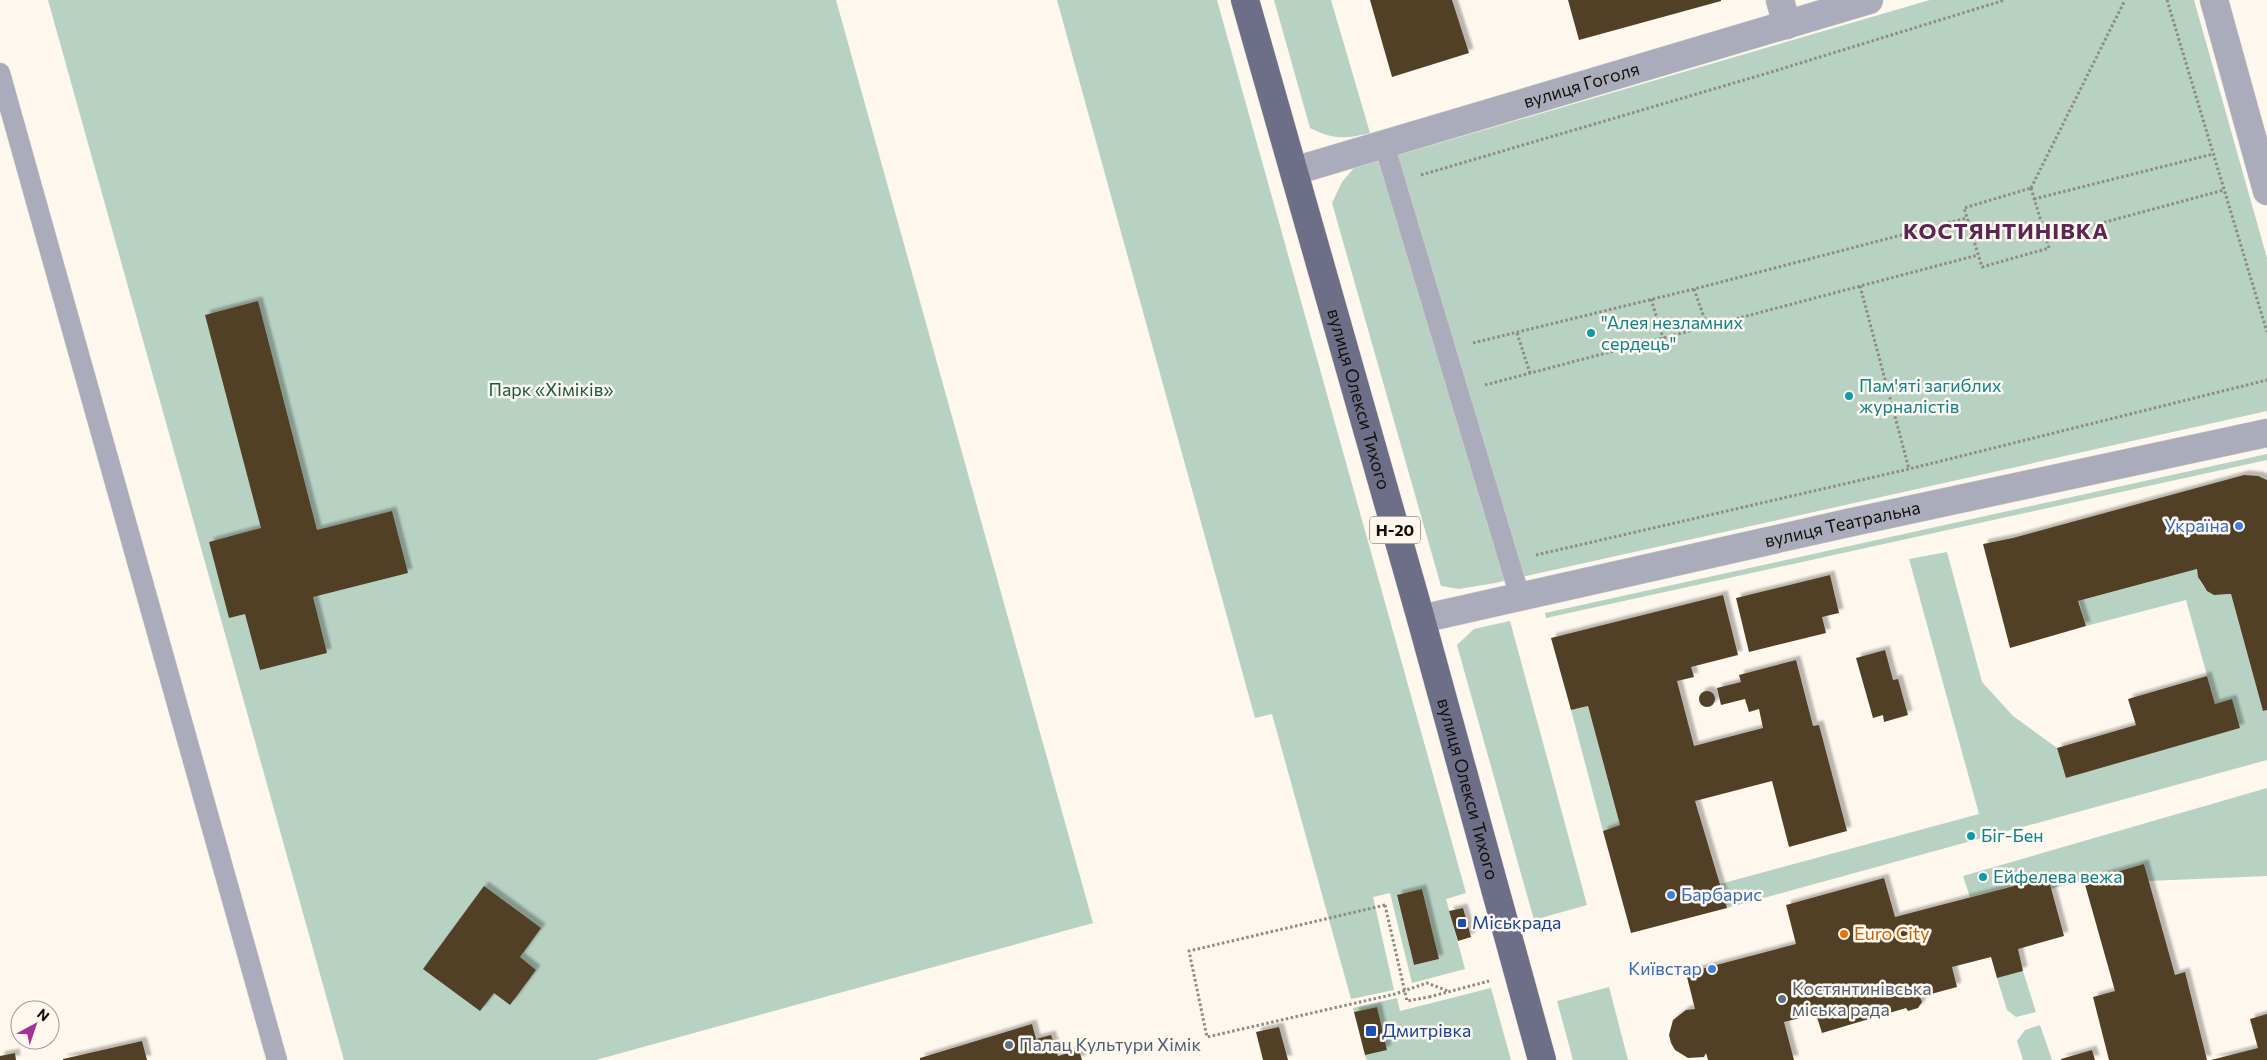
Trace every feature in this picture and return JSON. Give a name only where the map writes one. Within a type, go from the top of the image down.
[{"type":"main road","name":"вулиця Олекси Тихого","points":[[1245,0],[1421,619],[1542,1060]]},
{"type":"street","name":"вулиця Гоголя","points":[[1294,171],[1384,144],[1783,12],[1869,0]]},
{"type":"street","points":[[2214,0],[2267,191]]},
{"type":"street","name":"вулиця Театральна","points":[[1421,619],[1848,523],[2267,433]]},
{"type":"lane","points":[[0,73],[277,1060]]},
{"type":"lane","points":[[1384,144],[1520,597]]},
{"type":"path","points":[[1396,183],[1768,73],[2005,0]]},
{"type":"path","points":[[2031,188],[1964,208],[1982,268],[2049,248],[2031,188],[2125,0]]},
{"type":"path","points":[[2167,0],[2267,332]]},
{"type":"path","points":[[2034,199],[2214,154]]},
{"type":"path","points":[[2046,238],[2224,190]]},
{"type":"path","points":[[1445,349],[1694,289],[1967,218]]},
{"type":"path","points":[[1458,392],[1978,254]]},
{"type":"path","points":[[1860,286],[1909,469]]},
{"type":"path","points":[[1694,289],[1707,326]]},
{"type":"path","points":[[1651,299],[1663,338]]},
{"type":"path","points":[[1517,333],[1530,373]]},
{"type":"path","points":[[1509,562],[1909,469],[2267,380]]},
{"type":"path","points":[[1448,992],[1427,983],[1395,994],[1207,1037],[1189,951],[1386,904],[1407,1001],[1448,992],[1490,981]]},
{"type":"green space","name":"Парк «Хіміків»","points":[[48,0],[836,0],[1093,923],[596,1060],[344,1060]]},
{"type":"green space","points":[[1057,0],[1217,0],[1466,893],[1446,899],[1465,969],[1412,983],[1390,893],[1373,897],[1394,990],[1351,999],[1272,714],[1255,718]],"holes":[[[1422,889],[1439,959],[1414,965],[1397,896]]]},
{"type":"green space","points":[[1274,0],[1331,0],[1370,133],[1340,137],[1326,135],[1310,128]]},
{"type":"green space","points":[[1930,0],[2194,0],[2267,258],[2267,411],[1495,583],[1459,589],[1441,586],[1332,203],[1342,182],[1354,168]]},
{"type":"green space","points":[[2267,454],[2267,460],[1546,618],[1545,613]]},
{"type":"green space","points":[[1947,552],[1982,682],[2013,716],[2057,748],[2066,778],[2240,728],[2215,704],[2186,600],[2086,626],[2079,601],[2197,569],[2200,581],[2207,590],[2224,595],[2231,594],[2263,711],[2267,710],[2267,760],[1727,908],[1720,884],[1979,814],[1909,559]]},
{"type":"green space","points":[[1510,621],[1587,905],[1534,920],[1457,645],[1474,629]]},
{"type":"green space","points":[[1588,706],[1620,825],[1603,831],[1571,710]]},
{"type":"green space","points":[[2267,788],[2267,876],[2148,881],[2144,864],[2051,889],[2048,877],[1970,897],[1963,876]]},
{"type":"green space","points":[[2023,971],[2036,1012],[2016,1017],[2007,1010],[1997,978]]},
{"type":"green space","points":[[1609,987],[1628,1060],[1573,1060],[1557,1001]]},
{"type":"green space","points":[[1491,988],[1511,1060],[1367,1060],[1365,1055],[1377,1007],[1354,1012],[1353,1008],[1397,998],[1400,1011]]},
{"type":"green space","points":[[2040,1025],[2052,1060],[2023,1060],[2017,1041],[2025,1030]]},
{"type":"building","points":[[1370,0],[1452,0],[1469,53],[1392,77]]},
{"type":"building","points":[[1568,0],[1721,0],[1721,1],[1579,40]]},
{"type":"building","points":[[258,301],[317,530],[392,511],[408,573],[313,597],[327,653],[260,670],[245,614],[229,618],[209,542],[261,528],[205,315]]},
{"type":"building","points":[[2244,475],[2258,476],[2267,480],[2267,710],[2263,711],[2231,594],[2214,595],[2207,591],[2198,577],[2197,569],[2078,601],[2086,626],[2010,648],[1983,544],[2013,538]]},
{"type":"building","points":[[1830,575],[1839,613],[1822,617],[1826,633],[1749,652],[1736,598]]},
{"type":"building","points":[[1723,595],[1738,655],[1691,667],[1694,677],[1677,681],[1694,746],[1763,728],[1759,709],[1749,712],[1745,699],[1721,705],[1717,688],[1741,682],[1739,675],[1796,660],[1813,726],[1819,725],[1847,831],[1789,847],[1772,781],[1695,801],[1727,908],[1631,933],[1603,831],[1620,825],[1588,706],[1571,710],[1551,638]]},
{"type":"building","points":[[1885,650],[1893,680],[1898,679],[1908,715],[1884,722],[1883,715],[1873,718],[1856,658]]},
{"type":"building","points":[[2207,676],[2215,704],[2232,699],[2240,728],[2066,778],[2057,748],[2136,725],[2128,699]]},
{"type":"building","points":[[1704,691],[1710,691],[1715,696],[1713,705],[1704,707],[1699,702],[1699,696]]},
{"type":"building","points":[[2144,864],[2175,975],[2185,972],[2207,1060],[2109,1060],[2093,997],[2115,991],[2084,881]]},
{"type":"building","points":[[2048,877],[2064,936],[2018,949],[2023,971],[1997,978],[1991,957],[1952,967],[1957,987],[1920,997],[1922,1002],[1918,1008],[1908,1011],[1906,1008],[1822,1033],[1816,1014],[1784,1022],[1794,1060],[1708,1060],[1706,1053],[1704,1057],[1688,1058],[1675,1050],[1671,1043],[1669,1035],[1673,1020],[1686,1010],[1695,1009],[1686,973],[1796,944],[1786,905],[1884,878],[1895,917]]},
{"type":"building","points":[[484,886],[541,928],[520,957],[536,970],[510,1005],[494,993],[480,1011],[423,969]]},
{"type":"building","points":[[1422,889],[1439,959],[1414,965],[1397,895]]},
{"type":"building","points":[[1463,908],[1471,937],[1458,941],[1449,911]]},
{"type":"building","points":[[1377,1007],[1387,1050],[1365,1055],[1354,1012]]},
{"type":"building","points":[[2267,1014],[2267,1060],[2211,1060],[2258,1048],[2250,1019]]},
{"type":"building","name":"Палац Культури Хімік","points":[[1032,1024],[1036,1039],[1051,1035],[1058,1056],[1079,1050],[1082,1060],[920,1060],[920,1058]]},
{"type":"building","points":[[1279,1027],[1288,1060],[1263,1060],[1256,1032]]},
{"type":"building","points":[[142,1041],[147,1060],[63,1060],[63,1059]]},
{"type":"building","points":[[2092,1050],[2095,1060],[2061,1060],[2061,1059]]},
{"type":"building","points":[[15,1053],[16,1060],[0,1060],[0,1056]]},
{"type":"place","name":"\"Алея незламних сердець\"","points":[[1591,333]]},
{"type":"place","name":"Пам'яті загиблих журналістів","points":[[1849,396]]},
{"type":"place","name":"Україна","points":[[2239,526]]},
{"type":"place","name":"Біг-Бен","points":[[1971,836]]},
{"type":"place","name":"Ейфелева вежа","points":[[1983,877]]},
{"type":"place","name":"Барбарис","points":[[1671,895]]},
{"type":"place","name":"Міськрада","points":[[1462,923]]},
{"type":"place","name":"Euro City","points":[[1844,934]]},
{"type":"place","name":"Київстар","points":[[1712,969]]},
{"type":"place","name":"Костянтинівська міська рада","points":[[1782,999]]},
{"type":"place","name":"Дмитрівка","points":[[1371,1031]]},
{"type":"place","name":"Палац Культури Хімік","points":[[1009,1045]]},
{"type":"district","name":"КОСТЯНТИНІВКА","points":[[2006,231]]}]
